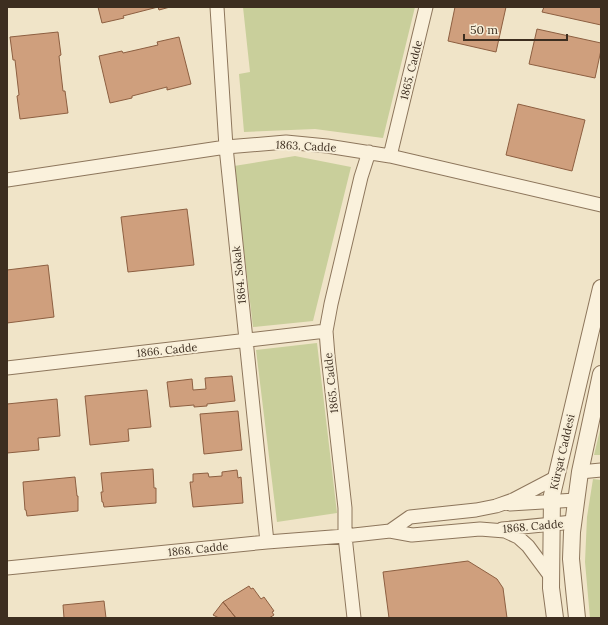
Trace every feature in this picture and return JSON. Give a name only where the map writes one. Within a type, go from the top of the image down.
[{"type":"street","name":"1864. Sokak","points":[[217,7],[226,147],[267,542]]},
{"type":"street","name":"1865. Cadde","points":[[390,156],[426,7]]},
{"type":"street","name":"1863. Cadde","points":[[7,180],[226,147],[286,142],[327,146],[390,156],[601,205]]},
{"type":"street","name":"1865. Cadde","points":[[354,618],[345,536],[345,508],[326,331],[361,176],[369,152]]},
{"type":"street","name":"Kürşat Caddesi","points":[[555,618],[551,577],[552,495],[601,288]]},
{"type":"street","name":"1866. Cadde","points":[[7,368],[326,331]]},
{"type":"street","name":"Kürşat Caddesi","points":[[577,618],[571,559],[573,522],[580,472],[601,374]]},
{"type":"street","points":[[580,472],[601,470]]},
{"type":"street","name":"1868. Cadde","points":[[496,506],[513,500],[557,477]]},
{"type":"street","name":"1868. Cadde","points":[[390,531],[410,517],[476,510],[496,506],[576,500]]},
{"type":"street","name":"1868. Cadde","points":[[494,530],[573,522]]},
{"type":"street","name":"1868. Cadde","points":[[7,568],[390,531],[412,535],[480,529],[505,531],[518,537],[528,546],[551,577]]},
{"type":"green space","points":[[243,7],[415,7],[383,138],[315,129],[244,132],[239,74],[250,72]]},
{"type":"green space","points":[[295,156],[351,167],[313,321],[253,327],[234,166]]},
{"type":"green space","points":[[317,343],[337,513],[277,522],[256,350]]},
{"type":"green space","points":[[601,426],[601,455],[594,455]]},
{"type":"green space","points":[[593,479],[601,480],[601,618],[590,618],[585,562],[587,517]]},
{"type":"building","points":[[98,7],[158,7],[123,16],[124,18],[102,23]]},
{"type":"building","points":[[158,7],[170,7],[159,10]]},
{"type":"building","points":[[455,7],[506,7],[496,52],[448,41]]},
{"type":"building","points":[[544,7],[601,7],[601,25],[542,12]]},
{"type":"building","points":[[537,29],[601,43],[595,78],[529,64]]},
{"type":"building","points":[[58,32],[63,91],[65,91],[68,113],[20,119],[15,60],[13,60],[10,37]]},
{"type":"building","points":[[179,37],[191,84],[167,90],[167,87],[110,103],[99,56],[122,51],[123,53],[158,45],[157,42]]},
{"type":"building","points":[[518,104],[585,120],[572,171],[506,155]]},
{"type":"building","points":[[187,209],[194,265],[128,272],[121,217]]},
{"type":"building","points":[[48,265],[54,317],[7,323],[7,270]]},
{"type":"building","points":[[232,376],[235,401],[207,404],[207,406],[194,407],[194,405],[170,407],[167,382],[192,379],[193,390],[206,389],[205,378]]},
{"type":"building","points":[[147,390],[151,427],[128,429],[129,441],[90,445],[85,396]]},
{"type":"building","points":[[57,399],[60,436],[38,438],[39,450],[7,453],[7,404]]},
{"type":"building","points":[[238,411],[242,450],[204,454],[200,414]]},
{"type":"building","points":[[153,469],[154,488],[156,488],[156,503],[104,507],[101,492],[103,492],[101,473]]},
{"type":"building","points":[[237,470],[238,478],[241,477],[243,503],[193,507],[190,482],[193,482],[193,474],[208,473],[209,477],[222,476],[222,472]]},
{"type":"building","points":[[75,477],[78,496],[78,511],[27,516],[25,510],[23,482]]},
{"type":"building","points":[[468,561],[497,579],[503,588],[507,618],[389,618],[383,572]]},
{"type":"building","points":[[249,586],[251,589],[253,588],[261,599],[264,597],[274,611],[272,612],[274,615],[269,618],[236,618],[223,602]]},
{"type":"building","points":[[104,601],[106,618],[64,618],[63,605]]},
{"type":"building","points":[[223,602],[236,618],[219,618],[213,615]]}]
